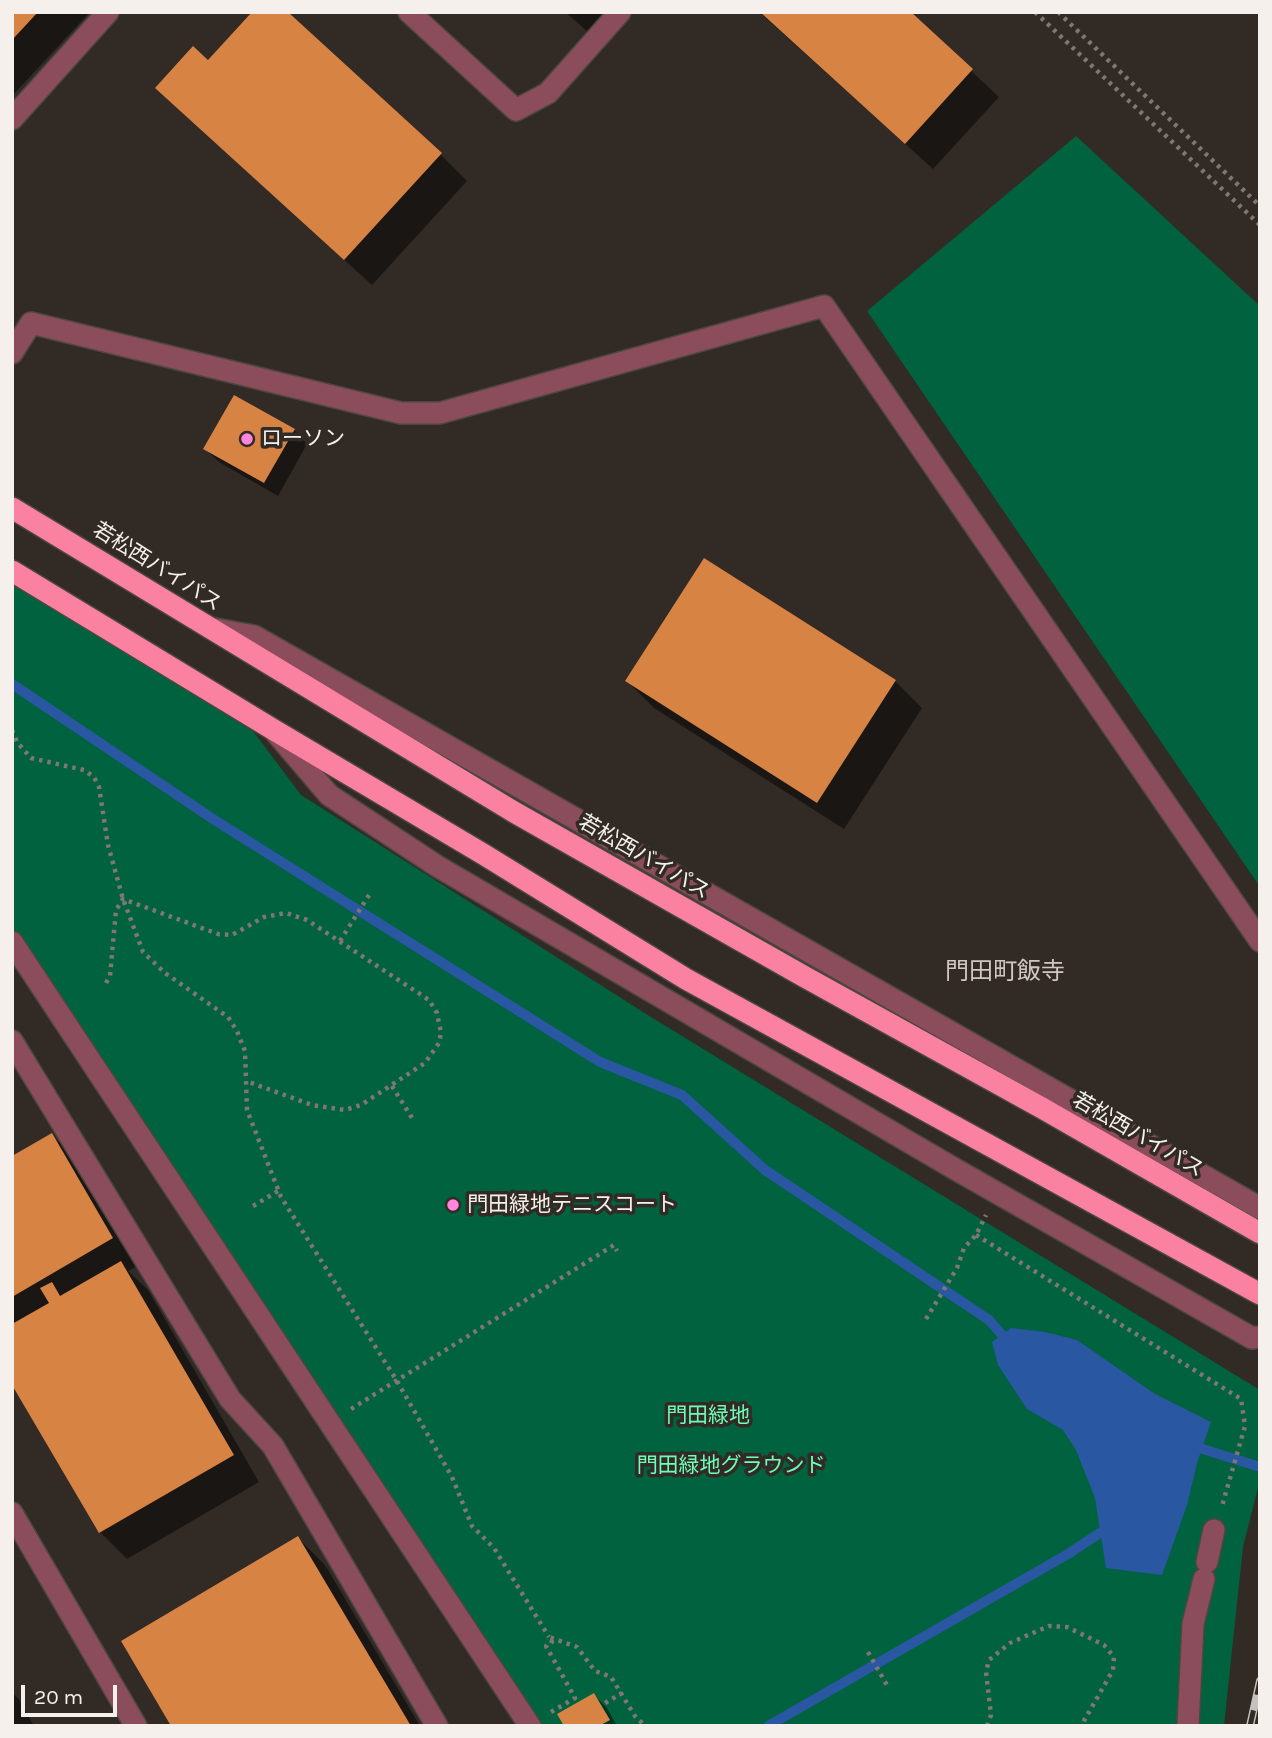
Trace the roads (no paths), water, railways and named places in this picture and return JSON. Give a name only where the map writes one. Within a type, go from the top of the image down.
[{"type":"highway","name":"若松西バイパス","points":[[12,508],[514,812],[1260,1233]]},
{"type":"highway","points":[[12,571],[687,979],[1260,1294]]},
{"type":"street","points":[[12,119],[108,12]]},
{"type":"street","points":[[409,12],[516,110],[548,93],[620,12]]},
{"type":"street","points":[[12,353],[31,323],[401,413],[440,413],[824,306],[1260,942]]},
{"type":"street","points":[[208,627],[254,636],[1260,1208]]},
{"type":"street","points":[[274,730],[328,795],[437,866],[967,1176],[1252,1338],[1260,1337]]},
{"type":"street","points":[[12,942],[530,1726]]},
{"type":"street","points":[[12,1041],[230,1399],[273,1446],[437,1726]]},
{"type":"street","points":[[12,1513],[20,1544],[136,1726]]},
{"type":"street","points":[[1188,1726],[1193,1624],[1217,1521]]},
{"type":"water","points":[[1011,1328],[1045,1332],[1077,1340],[1155,1394],[1211,1422],[1187,1505],[1162,1575],[1106,1568],[1095,1498],[1076,1450],[1063,1430],[1027,1409],[998,1365],[992,1342]]},
{"type":"waterway","points":[[12,684],[213,819],[600,1062],[682,1095],[765,1170],[989,1320],[1010,1344]]},
{"type":"waterway","points":[[1190,1445],[1260,1467]]},
{"type":"waterway","points":[[768,1726],[1068,1554],[1109,1527]]},
{"type":"railway","points":[[1250,1726],[1260,1681]]},
{"type":"place","name":"ローソン","points":[[247,439]]},
{"type":"place","name":"門田緑地テニスコート","points":[[453,1205]]},
{"type":"district","name":"門田町飯寺","points":[[1005,972]]},
{"type":"park label","name":"門田緑地","points":[[708,1416]]},
{"type":"park label","name":"門田緑地グラウンド","points":[[731,1466]]}]
